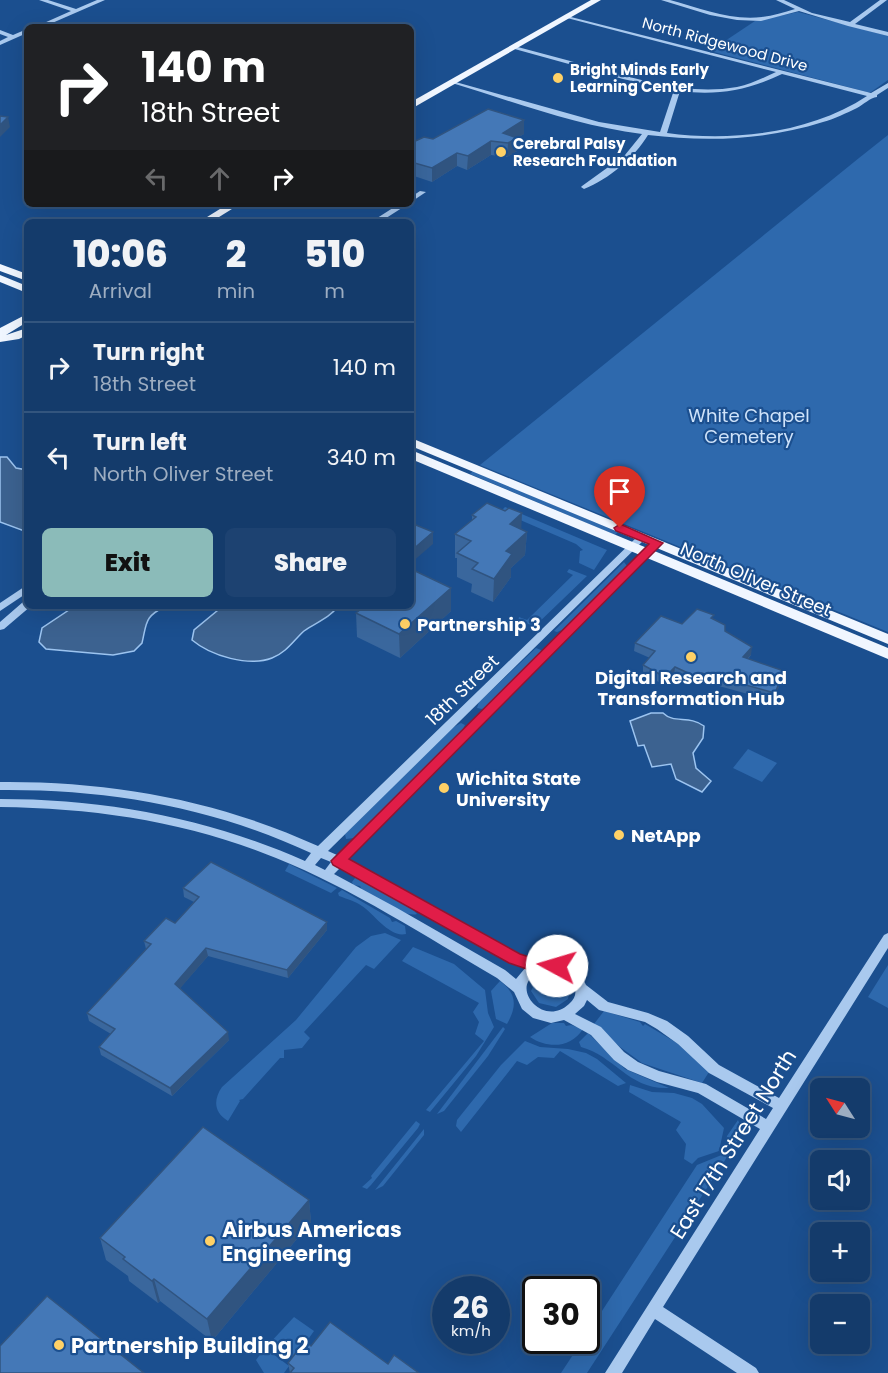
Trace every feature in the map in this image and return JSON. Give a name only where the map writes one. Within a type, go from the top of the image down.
[{"type":"main road","points":[[414,104],[597,0]]},
{"type":"main road","points":[[209,219],[230,207]]},
{"type":"main road","points":[[0,267],[24,277]]},
{"type":"main road","points":[[0,278],[24,289]]},
{"type":"main road","points":[[24,319],[2,332],[0,338],[15,337],[24,332]]},
{"type":"main road","name":"North Oliver Street","points":[[414,443],[637,542]]},
{"type":"main road","name":"North Oliver Street","points":[[414,455],[888,639]]},
{"type":"main road","name":"North Oliver Street","points":[[652,548],[888,654]]},
{"type":"street","points":[[42,0],[76,11]]},
{"type":"street","points":[[46,23],[102,0]]},
{"type":"street","points":[[664,0],[728,17],[748,19],[761,19],[798,10]]},
{"type":"street","points":[[779,0],[798,10],[888,34]]},
{"type":"street","points":[[850,25],[884,0]]},
{"type":"street","name":"North Ridgewood Drive","points":[[569,16],[875,96]]},
{"type":"street","points":[[0,32],[14,37]]},
{"type":"street","points":[[0,43],[24,32]]},
{"type":"street","points":[[514,48],[677,90],[712,92],[744,88],[768,80],[781,72]]},
{"type":"street","points":[[454,82],[599,124],[646,132],[698,137],[781,132],[808,126],[842,115],[888,86]]},
{"type":"street","points":[[663,134],[677,90]]},
{"type":"street","points":[[584,187],[630,155],[640,145],[646,132]]},
{"type":"street","points":[[414,190],[422,192],[414,198]]},
{"type":"street","points":[[380,219],[399,207]]},
{"type":"street","name":"18th Street","points":[[307,867],[319,852],[637,542]]},
{"type":"street","name":"18th Street","points":[[326,876],[652,548]]},
{"type":"street","points":[[0,608],[24,590]]},
{"type":"street","points":[[0,627],[24,607]]},
{"type":"street","points":[[0,786],[82,789],[159,800],[251,824],[339,861],[514,958],[538,967]]},
{"type":"street","points":[[0,803],[90,807],[166,820],[243,841],[326,876],[501,974],[519,989]]},
{"type":"street","name":"East 17th Street North","points":[[613,1373],[888,938]]},
{"type":"street","points":[[565,1015],[580,1002],[582,989],[579,981],[566,969],[548,965],[538,967],[525,975],[519,989],[522,1002],[532,1012],[546,1017],[565,1015],[596,1031],[614,1051],[633,1066],[701,1089],[768,1127]]},
{"type":"street","points":[[582,989],[604,1006],[648,1018],[662,1025],[683,1040],[714,1070],[781,1106]]},
{"type":"street","points":[[654,1310],[751,1373]]},
{"type":"green space","points":[[798,12],[888,36],[888,80],[871,92],[867,92],[710,51],[755,21]]},
{"type":"green space","name":"White Chapel Cemetery","points":[[888,135],[888,632],[480,465],[859,158]]},
{"type":"green space","points":[[473,471],[618,532],[615,535],[470,474]]},
{"type":"green space","points":[[505,507],[607,550],[594,570],[579,563],[580,551],[583,550],[576,544],[504,513],[502,510]]},
{"type":"green space","points":[[624,562],[627,566],[562,630],[554,631]]},
{"type":"green space","points":[[569,569],[587,576],[535,626],[518,621],[519,617],[527,620],[573,575],[567,572]]},
{"type":"green space","points":[[536,648],[541,650],[540,654],[489,705],[482,709],[477,708],[479,702]]},
{"type":"green space","points":[[461,723],[465,725],[461,733],[354,838],[346,839],[345,834],[452,728]]},
{"type":"green space","points":[[748,749],[777,763],[762,782],[733,768]]},
{"type":"green space","points":[[289,864],[337,888],[331,893],[285,871]]},
{"type":"green space","points":[[355,878],[362,878],[409,905],[417,914],[405,913],[382,902],[362,890],[360,886],[353,885]]},
{"type":"green space","points":[[342,890],[390,918],[392,922],[396,921],[405,926],[406,934],[388,929],[362,906],[339,896],[338,893]]},
{"type":"green space","points":[[385,933],[401,940],[374,969],[366,965],[304,1032],[310,1038],[302,1048],[284,1050],[284,1058],[280,1058],[243,1099],[239,1100],[228,1121],[223,1118],[216,1106],[222,1087],[296,1020],[356,947],[371,936]]},
{"type":"green space","points":[[413,947],[454,964],[485,990],[488,1013],[494,1027],[476,1056],[430,1112],[426,1110],[484,1041],[475,1034],[479,1022],[473,1012],[479,1003],[402,961]]},
{"type":"green space","points":[[888,965],[888,1008],[868,997]]},
{"type":"green space","points":[[550,974],[564,979],[570,989],[568,999],[556,1007],[539,1003],[531,991],[537,979]]},
{"type":"green space","points":[[500,981],[510,991],[514,1001],[513,1012],[507,1024],[496,1019],[491,991]]},
{"type":"green space","points":[[604,1011],[640,1022],[643,1026],[645,1024],[677,1043],[709,1072],[702,1083],[642,1063],[620,1047],[594,1024]]},
{"type":"green space","points":[[552,1023],[564,1023],[566,1026],[571,1025],[583,1029],[572,1040],[559,1045],[544,1043],[530,1037]]},
{"type":"green space","points":[[503,1027],[505,1029],[488,1056],[444,1111],[437,1114]]},
{"type":"green space","points":[[588,1033],[625,1069],[669,1088],[643,1084],[593,1051],[581,1047],[579,1042]]},
{"type":"green space","points":[[525,1041],[540,1047],[586,1053],[626,1083],[618,1086],[560,1051],[554,1058],[538,1057],[527,1065],[517,1061],[461,1132],[456,1126],[457,1120],[501,1065]]},
{"type":"green space","points":[[630,1085],[652,1092],[674,1093],[692,1098],[702,1104],[724,1128],[719,1151],[698,1158],[692,1164],[684,1159],[686,1144],[676,1130],[681,1122],[629,1092]]},
{"type":"green space","points":[[738,1120],[741,1127],[740,1137],[600,1353],[600,1314],[697,1165],[724,1154],[727,1136]]},
{"type":"green space","points":[[416,1121],[420,1124],[418,1128],[371,1185],[367,1189],[362,1187],[372,1178],[371,1176]]},
{"type":"green space","points":[[424,1129],[424,1135],[383,1186],[375,1190]]},
{"type":"green space","points":[[294,1317],[314,1331],[292,1362],[268,1345]]},
{"type":"green space","points":[[265,1348],[289,1366],[284,1373],[264,1373],[256,1360]]},
{"type":"green space","points":[[573,1354],[599,1354],[587,1373],[561,1373]]},
{"type":"shaded area","points":[[0,457],[7,457],[16,468],[24,469],[24,531],[0,522]]},
{"type":"shaded area","points":[[70,609],[161,609],[150,617],[142,643],[134,651],[113,655],[46,649],[39,642],[42,628]]},
{"type":"shaded area","points":[[219,609],[336,609],[304,631],[282,653],[263,660],[242,660],[209,651],[192,640],[194,630]]},
{"type":"shaded area","points":[[651,713],[663,713],[672,718],[693,721],[704,726],[703,738],[693,753],[696,768],[711,781],[702,792],[676,779],[671,764],[652,767],[644,745],[638,746],[630,721]]},
{"type":"building","points":[[488,109],[524,120],[503,133],[517,138],[508,143],[491,141],[468,156],[457,153],[432,168],[414,163],[414,142],[424,137],[433,139]]},
{"type":"building","points":[[0,116],[8,117],[0,125]]},
{"type":"building","points":[[487,503],[505,511],[509,508],[522,513],[510,524],[527,532],[506,551],[512,554],[494,579],[472,569],[478,563],[457,553],[471,541],[455,534],[476,517],[472,515]]},
{"type":"building","points":[[414,524],[433,532],[414,548]]},
{"type":"building","points":[[414,570],[451,588],[399,634],[356,613],[361,609],[414,609]]},
{"type":"building","name":"Digital Research and Transformation Hub","points":[[697,609],[714,615],[711,618],[725,625],[725,631],[752,647],[743,657],[784,671],[775,693],[702,673],[699,678],[675,667],[665,677],[643,665],[655,651],[635,643],[661,616],[682,624]]},
{"type":"building","points":[[211,862],[327,922],[287,970],[206,948],[175,984],[228,1032],[170,1088],[99,1047],[115,1029],[87,1013],[151,944],[144,941],[166,918],[175,923],[199,897],[183,888]]},
{"type":"building","name":"Airbus Americas Engineering","points":[[203,1127],[309,1200],[207,1319],[154,1279],[152,1281],[100,1238]]},
{"type":"building","points":[[47,1296],[144,1373],[0,1373],[0,1346]]},
{"type":"building","points":[[330,1322],[388,1364],[394,1355],[419,1373],[290,1373],[294,1368],[288,1363],[305,1341],[311,1346]]},
{"type":"place","name":"Bright Minds Early Learning Center","points":[[558,78]]},
{"type":"place","name":"Cerebral Palsy Research Foundation","points":[[501,152]]},
{"type":"place","name":"Partnership 3","points":[[405,624]]},
{"type":"place","name":"Digital Research and Transformation Hub","points":[[691,657]]},
{"type":"place","name":"Wichita State University","points":[[444,788]]},
{"type":"place","name":"NetApp","points":[[619,835]]},
{"type":"place","name":"Airbus Americas Engineering","points":[[210,1241]]},
{"type":"place","name":"Partnership Building 2","points":[[59,1345]]},
{"type":"route","points":[[557,966],[538,967],[514,958],[339,861],[657,543],[620,528]]}]
